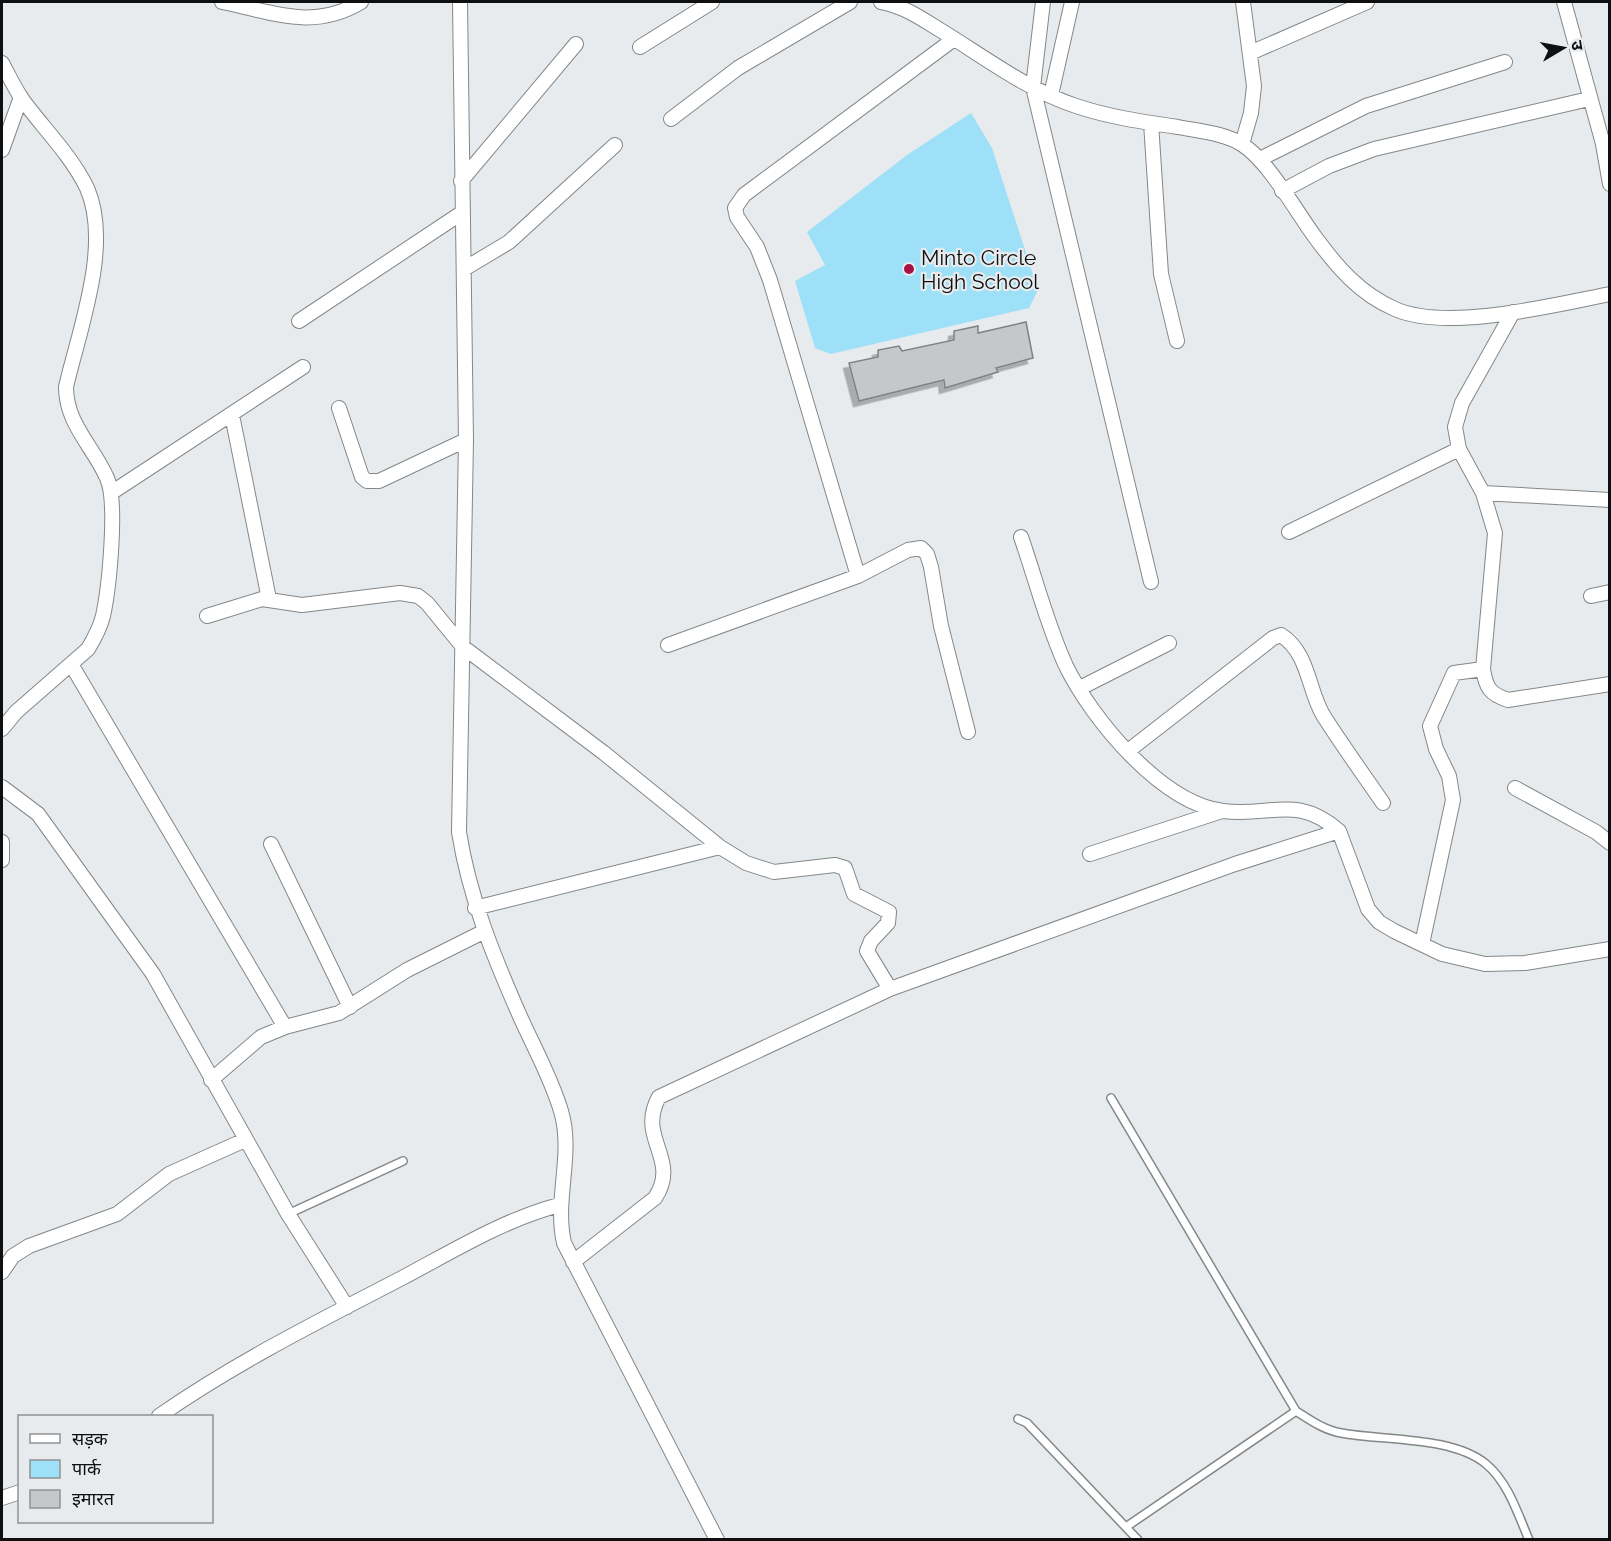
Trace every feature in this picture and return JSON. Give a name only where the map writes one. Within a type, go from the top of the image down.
[{"type":"street","points":[[222,2],[300,18],[321,19],[341,13],[361,2]]},
{"type":"street","points":[[460,2],[466,440],[459,832],[475,908],[562,1113],[564,1156],[559,1205],[564,1243],[717,1539]]},
{"type":"street","points":[[640,48],[712,2]]},
{"type":"street","points":[[671,119],[738,68],[850,2]]},
{"type":"street","points":[[881,2],[901,7],[1032,87],[1051,95],[1106,115],[1209,132],[1242,144],[1260,159],[1345,274],[1358,287],[1396,310],[1421,315],[1461,317],[1513,312],[1610,294]]},
{"type":"street","points":[[1043,2],[1032,87],[1151,582]]},
{"type":"street","points":[[1051,95],[1072,2]]},
{"type":"street","points":[[1242,144],[1253,100],[1243,2]]},
{"type":"street","points":[[1250,53],[1367,2]]},
{"type":"street","points":[[1564,2],[1589,99],[1606,143],[1610,184]]},
{"type":"street","points":[[858,576],[770,279],[757,247],[737,216],[735,208],[744,195],[954,39]]},
{"type":"street","points":[[461,181],[576,44]]},
{"type":"street","points":[[1260,159],[1366,106],[1505,62]]},
{"type":"street","points":[[2,63],[21,97],[72,164],[87,190],[94,218],[96,245],[93,269],[66,387],[66,403],[72,421],[107,478],[111,493],[103,616],[88,649],[16,712],[2,729]]},
{"type":"street","points":[[2,150],[21,97]]},
{"type":"street","points":[[1282,191],[1329,166],[1374,149],[1589,99]]},
{"type":"street","points":[[1151,123],[1161,274],[1178,341]]},
{"type":"street","points":[[464,269],[509,242],[615,145]]},
{"type":"street","points":[[299,321],[463,212]]},
{"type":"street","points":[[1513,312],[1460,409],[1455,427],[1459,449],[1483,493],[1495,533],[1495,554],[1483,669],[1486,686],[1493,695],[1508,700],[1610,684]]},
{"type":"street","points":[[111,493],[303,367]]},
{"type":"street","points":[[339,408],[362,477],[367,481],[379,481],[466,440]]},
{"type":"street","points":[[232,415],[269,599]]},
{"type":"street","points":[[1289,532],[1459,449]]},
{"type":"street","points":[[1483,493],[1610,500]]},
{"type":"street","points":[[1021,537],[1058,648],[1080,688],[1128,751],[1174,791],[1222,811]]},
{"type":"street","points":[[668,645],[858,576],[908,550],[921,548],[927,554],[941,626],[968,732]]},
{"type":"street","points":[[1591,596],[1610,592]]},
{"type":"street","points":[[207,615],[255,600],[269,599],[302,605],[409,593],[427,603],[464,647],[603,753],[720,847],[760,869],[790,871],[835,865],[845,868],[854,894],[889,912],[888,923],[871,941],[867,951],[890,989]]},
{"type":"street","points":[[1128,751],[1273,638],[1281,635],[1287,639],[1305,667],[1323,715],[1383,802]]},
{"type":"street","points":[[1080,688],[1169,643]]},
{"type":"street","points":[[71,664],[285,1028]]},
{"type":"street","points":[[1422,944],[1453,800],[1449,776],[1431,736],[1431,720],[1454,673],[1483,669]]},
{"type":"street","points":[[2,787],[38,814],[153,974],[288,1214],[347,1306]]},
{"type":"street","points":[[1515,788],[1596,832],[1610,843]]},
{"type":"street","points":[[1090,854],[1222,811],[1296,808],[1326,820],[1339,831],[1368,909],[1394,931],[1422,944],[1460,960],[1485,964],[1525,963],[1610,949]]},
{"type":"street","points":[[573,1262],[656,1198],[663,1187],[665,1171],[652,1129],[651,1111],[659,1097],[890,989],[1234,864],[1339,831]]},
{"type":"street","points":[[2,842],[2,860]]},
{"type":"street","points":[[271,844],[350,1007]]},
{"type":"street","points":[[475,908],[720,847]]},
{"type":"street","points":[[211,1080],[249,1046],[271,1032],[326,1018],[350,1007],[407,970],[485,931]]},
{"type":"street","points":[[2,1272],[13,1256],[29,1246],[117,1214],[169,1174],[245,1140]]},
{"type":"street","points":[[161,1415],[215,1380],[347,1306],[510,1221],[559,1205]]},
{"type":"street","points":[[2,1498],[18,1493]]},
{"type":"lane","points":[[1110,1098],[1296,1411],[1318,1425],[1338,1433],[1427,1443],[1471,1454],[1488,1465],[1501,1482],[1529,1539]]},
{"type":"lane","points":[[288,1214],[403,1161]]},
{"type":"lane","points":[[1126,1527],[1296,1411]]},
{"type":"lane","points":[[1018,1419],[1027,1423],[1138,1539]]},
{"type":"green space","name":"Minto Circle High School","points":[[971,113],[992,148],[1038,290],[1029,308],[831,354],[815,348],[795,281],[825,265],[807,232],[907,155]]},
{"type":"building","points":[[1026,322],[1033,358],[996,368],[998,372],[945,388],[944,380],[859,401],[849,363],[878,357],[878,350],[899,346],[902,351],[954,340],[954,331],[978,326],[978,333]]},
{"type":"place","name":"Minto Circle High School","points":[[909,269]]}]
